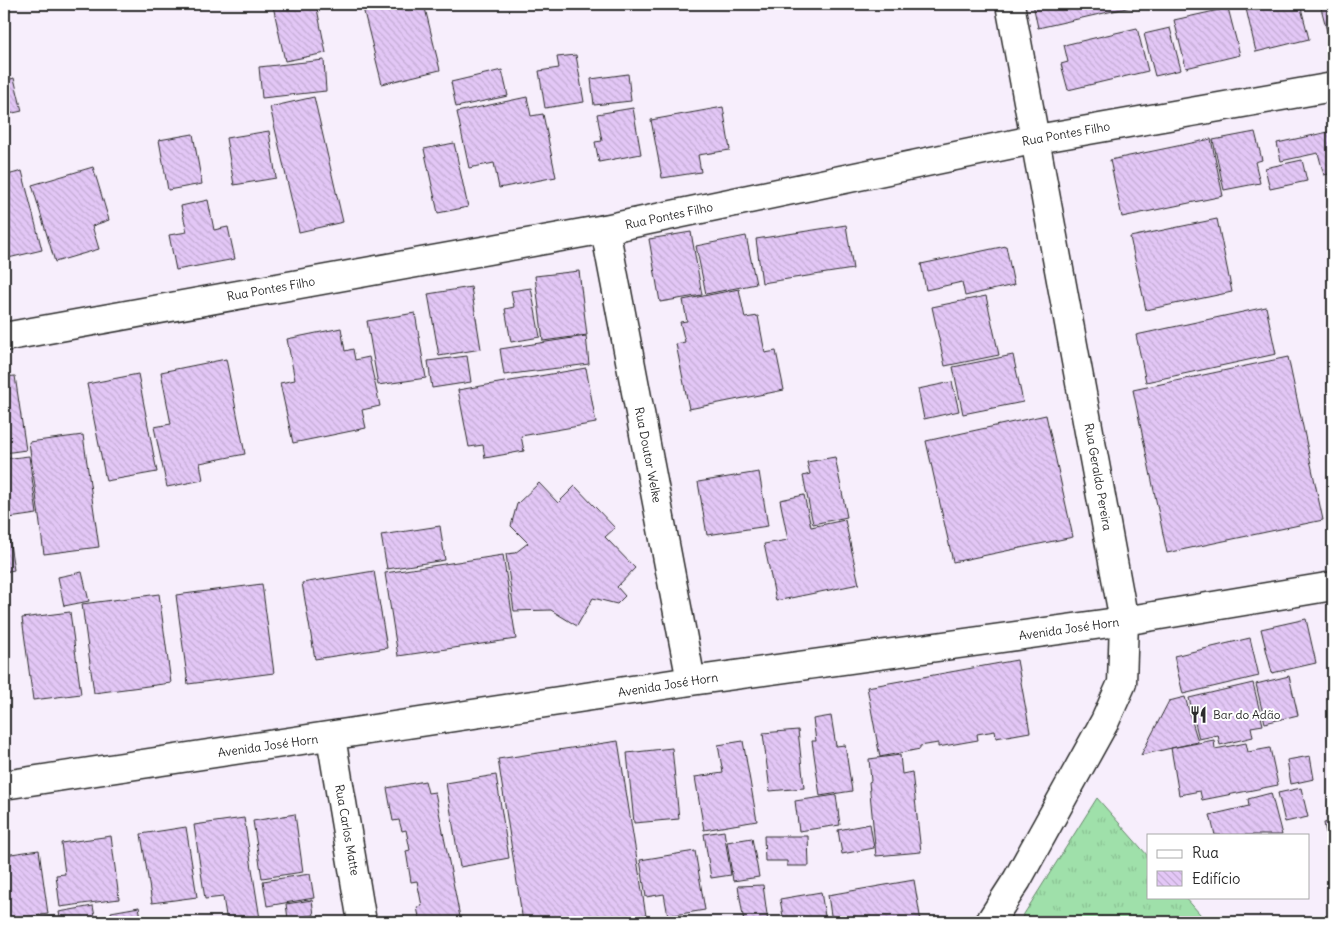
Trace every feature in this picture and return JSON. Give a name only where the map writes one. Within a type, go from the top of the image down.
[{"type":"street","name":"Rua Geraldo Pereira","points":[[990,922],[1018,880],[1105,721],[1122,683],[1124,621],[1037,139],[1010,4]]},
{"type":"street","name":"Rua Pontes Filho","points":[[4,337],[605,229],[1037,139],[1333,87]]},
{"type":"street","name":"Rua Doutor Welke","points":[[605,229],[691,681]]},
{"type":"street","name":"Avenida José Horn","points":[[4,785],[691,681],[1124,621],[1333,586]]},
{"type":"street","name":"Rua Carlos Matte","points":[[331,737],[362,922]]},
{"type":"green space","points":[[1097,798],[1147,855],[1147,898],[1186,898],[1207,922],[1019,922]]},
{"type":"building","points":[[316,4],[326,53],[285,61],[273,6]]},
{"type":"building","points":[[362,4],[424,4],[440,70],[382,84]]},
{"type":"building","points":[[1033,4],[1144,4],[1038,28]]},
{"type":"building","points":[[1245,4],[1300,4],[1309,39],[1256,52]]},
{"type":"building","points":[[1320,4],[1333,4],[1333,30],[1327,31]]},
{"type":"building","points":[[1228,8],[1240,55],[1186,68],[1174,20]]},
{"type":"building","points":[[1137,28],[1148,71],[1068,90],[1061,64],[1068,62],[1064,45]]},
{"type":"building","points":[[1170,28],[1181,70],[1155,76],[1144,34]]},
{"type":"building","points":[[576,55],[584,102],[545,108],[539,71],[559,68],[557,57]]},
{"type":"building","points":[[324,60],[326,91],[262,98],[259,67]]},
{"type":"building","points":[[502,70],[508,96],[456,107],[451,82]]},
{"type":"building","points":[[628,74],[631,101],[594,105],[591,79]]},
{"type":"building","points":[[14,78],[22,111],[4,115],[4,81]]},
{"type":"building","points":[[314,97],[343,222],[299,232],[270,107]]},
{"type":"building","points":[[527,97],[531,116],[543,114],[556,177],[499,188],[494,163],[469,168],[457,112]]},
{"type":"building","points":[[723,107],[730,150],[698,155],[701,172],[662,178],[651,120]]},
{"type":"building","points":[[633,108],[641,154],[599,162],[595,142],[602,141],[597,114]]},
{"type":"building","points":[[269,131],[276,178],[234,185],[226,138]]},
{"type":"building","points":[[1333,131],[1333,173],[1324,175],[1318,153],[1281,161],[1277,143]]},
{"type":"building","points":[[1255,132],[1262,160],[1255,162],[1260,183],[1224,190],[1213,140]]},
{"type":"building","points":[[193,134],[202,184],[168,190],[159,140]]},
{"type":"building","points":[[1211,139],[1223,196],[1122,217],[1110,160]]},
{"type":"building","points":[[454,143],[468,207],[438,213],[424,149]]},
{"type":"building","points":[[1302,160],[1307,181],[1270,189],[1265,168]]},
{"type":"building","points":[[93,167],[109,220],[92,226],[99,249],[55,262],[32,185]]},
{"type":"building","points":[[22,171],[42,250],[4,259],[4,176]]},
{"type":"building","points":[[208,200],[214,230],[228,227],[235,259],[176,270],[169,235],[187,232],[181,206]]},
{"type":"building","points":[[1217,219],[1232,292],[1146,310],[1130,237]]},
{"type":"building","points":[[846,225],[853,269],[762,283],[756,239]]},
{"type":"building","points":[[691,232],[702,295],[660,302],[649,239]]},
{"type":"building","points":[[746,236],[756,284],[706,294],[696,246]]},
{"type":"building","points":[[1006,246],[1014,285],[965,296],[962,282],[926,290],[921,264]]},
{"type":"building","points":[[579,271],[587,335],[543,341],[535,276]]},
{"type":"building","points":[[471,287],[481,349],[439,356],[428,294]]},
{"type":"building","points":[[531,288],[540,337],[511,342],[505,309],[514,307],[511,291]]},
{"type":"building","points":[[739,289],[745,318],[758,316],[765,353],[776,351],[784,390],[689,409],[676,344],[685,342],[680,322],[687,321],[683,300]]},
{"type":"building","points":[[986,296],[999,355],[945,366],[932,307]]},
{"type":"building","points":[[1266,307],[1276,354],[1146,382],[1136,335]]},
{"type":"building","points":[[415,313],[426,378],[378,385],[367,321]]},
{"type":"building","points":[[341,328],[345,351],[353,349],[355,360],[369,357],[380,406],[362,410],[366,428],[293,443],[280,383],[295,380],[287,339]]},
{"type":"building","points":[[586,336],[589,364],[504,375],[500,349]]},
{"type":"building","points":[[1013,355],[1023,402],[963,414],[953,367]]},
{"type":"building","points":[[467,356],[471,382],[432,388],[428,361]]},
{"type":"building","points":[[1288,357],[1323,520],[1167,553],[1133,390]]},
{"type":"building","points":[[226,359],[245,454],[200,463],[203,480],[167,487],[154,427],[171,424],[161,372]]},
{"type":"building","points":[[586,368],[596,423],[521,436],[524,451],[485,458],[483,445],[469,447],[458,390]]},
{"type":"building","points":[[138,374],[157,472],[106,481],[87,384]]},
{"type":"building","points":[[15,376],[26,450],[4,453],[4,377]]},
{"type":"building","points":[[952,382],[959,411],[924,419],[918,389]]},
{"type":"building","points":[[1046,415],[1073,537],[953,562],[926,441]]},
{"type":"building","points":[[83,435],[99,547],[44,554],[29,442]]},
{"type":"building","points":[[29,456],[37,514],[9,518],[4,482],[4,459]]},
{"type":"building","points":[[835,457],[847,517],[813,524],[803,476],[810,474],[807,462]]},
{"type":"building","points":[[759,472],[768,526],[707,535],[698,482]]},
{"type":"building","points":[[539,483],[558,503],[575,486],[615,528],[605,537],[635,568],[617,587],[625,596],[617,604],[593,598],[577,626],[551,610],[514,611],[506,554],[515,553],[528,543],[511,526],[517,504]]},
{"type":"building","points":[[804,495],[811,527],[845,520],[859,584],[776,601],[764,544],[788,540],[780,500]]},
{"type":"building","points":[[7,525],[14,570],[4,572],[4,526]]},
{"type":"building","points":[[440,526],[445,560],[387,569],[381,535]]},
{"type":"building","points":[[503,555],[516,639],[398,656],[385,573]]},
{"type":"building","points":[[374,571],[387,648],[315,659],[302,583]]},
{"type":"building","points":[[82,572],[89,601],[64,606],[58,577]]},
{"type":"building","points":[[262,584],[274,673],[188,684],[176,595]]},
{"type":"building","points":[[159,594],[171,683],[94,693],[82,604]]},
{"type":"building","points":[[70,612],[81,694],[33,700],[22,618]]},
{"type":"building","points":[[1306,619],[1316,663],[1272,673],[1261,629]]},
{"type":"building","points":[[1250,638],[1259,676],[1183,694],[1174,656]]},
{"type":"building","points":[[1017,660],[1030,732],[996,738],[995,731],[977,734],[978,740],[938,747],[938,743],[920,746],[920,749],[880,757],[867,687]]},
{"type":"building","points":[[1289,676],[1298,715],[1265,723],[1256,684]]},
{"type":"building","points":[[1253,683],[1263,725],[1251,727],[1253,737],[1220,745],[1218,735],[1199,739],[1189,698]]},
{"type":"building","points":[[1185,697],[1198,742],[1141,755],[1169,701]]},
{"type":"building","points":[[831,716],[836,746],[845,745],[852,791],[820,796],[812,741],[816,741],[813,719]]},
{"type":"building","points":[[798,730],[804,788],[770,791],[763,733]]},
{"type":"building","points":[[1214,740],[1215,749],[1246,743],[1248,752],[1270,748],[1278,785],[1202,800],[1200,791],[1179,795],[1171,748]]},
{"type":"building","points":[[618,741],[647,922],[523,922],[498,759]]},
{"type":"building","points":[[743,741],[757,821],[704,830],[695,777],[723,773],[718,745]]},
{"type":"building","points":[[672,748],[679,819],[634,823],[627,753]]},
{"type":"building","points":[[900,755],[902,774],[912,772],[921,852],[876,856],[869,782],[871,781],[869,759]]},
{"type":"building","points":[[1310,756],[1314,779],[1291,784],[1287,760]]},
{"type":"building","points":[[496,775],[509,858],[460,867],[446,783]]},
{"type":"building","points":[[425,781],[428,793],[435,792],[461,922],[420,922],[417,907],[422,906],[417,881],[411,882],[406,851],[410,850],[406,830],[402,831],[399,820],[393,821],[387,788]]},
{"type":"building","points":[[1301,788],[1308,817],[1285,822],[1278,793]]},
{"type":"building","points":[[1271,793],[1282,834],[1215,834],[1210,815],[1249,806],[1248,799]]},
{"type":"building","points":[[836,795],[840,825],[799,831],[795,801]]},
{"type":"building","points":[[295,814],[303,872],[262,878],[253,821]]},
{"type":"building","points":[[244,818],[260,919],[227,922],[223,897],[205,899],[194,825]]},
{"type":"building","points":[[1333,821],[1333,859],[1331,859],[1324,823]]},
{"type":"building","points":[[870,824],[874,848],[842,854],[838,830]]},
{"type":"building","points":[[186,827],[197,897],[152,903],[141,834]]},
{"type":"building","points":[[724,831],[731,875],[711,878],[704,834]]},
{"type":"building","points":[[111,836],[119,899],[60,907],[56,875],[65,874],[61,843]]},
{"type":"building","points":[[764,836],[808,836],[809,866],[787,866],[787,861],[765,861]]},
{"type":"building","points":[[752,838],[759,877],[733,881],[727,842]]},
{"type":"building","points":[[39,850],[48,914],[4,920],[4,855]]},
{"type":"building","points":[[695,851],[705,910],[668,916],[664,894],[646,897],[640,860]]},
{"type":"building","points":[[310,874],[314,898],[267,906],[263,881]]},
{"type":"building","points":[[914,880],[921,922],[832,922],[828,895]]},
{"type":"building","points":[[763,885],[768,922],[744,922],[738,886]]},
{"type":"building","points":[[821,892],[826,922],[784,922],[780,899]]},
{"type":"building","points":[[312,900],[314,915],[288,919],[286,904]]},
{"type":"building","points":[[93,906],[96,922],[61,922],[59,912]]},
{"type":"building","points":[[139,907],[142,922],[113,922],[111,912]]},
{"type":"building","points":[[55,916],[56,922],[4,922]]},
{"type":"building","points":[[323,916],[324,922],[291,922],[291,921]]},
{"type":"place","name":"Bar do Adão","points":[[1199,715]]}]
